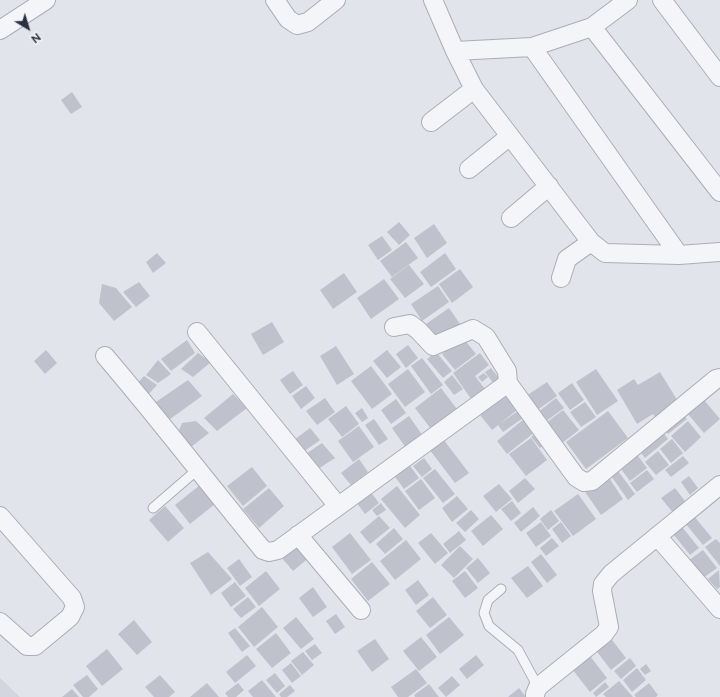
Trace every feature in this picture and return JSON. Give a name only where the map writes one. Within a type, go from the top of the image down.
[{"type":"street","points":[[0,30],[46,0]]},
{"type":"street","points":[[275,0],[288,19],[298,25],[308,22],[336,0]]},
{"type":"street","points":[[432,0],[474,89],[591,242],[606,253],[679,255],[720,252]]},
{"type":"street","points":[[455,50],[532,47],[592,27],[628,0]]},
{"type":"street","points":[[662,0],[720,77]]},
{"type":"street","points":[[592,27],[720,192]]},
{"type":"street","points":[[532,47],[679,255]]},
{"type":"street","points":[[431,122],[474,89]]},
{"type":"street","points":[[469,169],[510,136]]},
{"type":"street","points":[[511,218],[549,186]]},
{"type":"street","points":[[561,278],[567,259],[591,242]]},
{"type":"street","points":[[394,327],[410,324],[433,346],[473,328],[486,337],[508,370],[508,383],[576,477],[584,482],[592,481],[716,379],[720,378]]},
{"type":"street","points":[[197,332],[338,506]]},
{"type":"street","points":[[105,356],[140,396],[197,470],[263,550],[269,552],[278,550],[508,383]]},
{"type":"street","points":[[537,692],[604,634],[609,627],[602,591],[603,584],[611,574],[720,485]]},
{"type":"street","points":[[0,516],[72,598],[75,607],[70,617],[35,646],[27,646],[0,622]]},
{"type":"street","points":[[298,535],[362,610]]},
{"type":"street","points":[[657,536],[720,609]]},
{"type":"lane","points":[[153,508],[197,470]]},
{"type":"lane","points":[[501,590],[488,600],[484,613],[489,626],[518,650],[537,692]]},
{"type":"shaded area","points":[[0,678],[20,697],[0,697]]},
{"type":"building","points":[[72,92],[82,107],[71,114],[61,100]]},
{"type":"building","points":[[399,222],[410,235],[399,245],[387,232]]},
{"type":"building","points":[[434,224],[447,243],[427,258],[414,238]]},
{"type":"building","points":[[382,236],[392,250],[378,260],[368,245]]},
{"type":"building","points":[[406,242],[418,258],[392,277],[380,261]]},
{"type":"building","points":[[157,253],[166,263],[153,273],[146,262]]},
{"type":"building","points":[[445,253],[456,269],[431,287],[420,272]]},
{"type":"building","points":[[409,265],[424,284],[405,298],[390,279]]},
{"type":"building","points":[[460,269],[473,287],[452,303],[439,284]]},
{"type":"building","points":[[344,273],[357,292],[333,309],[320,290]]},
{"type":"building","points":[[384,279],[399,299],[371,319],[357,298]]},
{"type":"building","points":[[139,282],[150,296],[136,307],[123,292]]},
{"type":"building","points":[[102,284],[116,288],[132,307],[114,321],[99,303]]},
{"type":"building","points":[[438,286],[449,302],[422,321],[411,304]]},
{"type":"building","points":[[449,308],[460,324],[437,340],[426,324]]},
{"type":"building","points":[[272,322],[284,342],[263,355],[251,334]]},
{"type":"building","points":[[463,338],[476,354],[455,370],[442,354]]},
{"type":"building","points":[[187,340],[195,353],[171,371],[161,359]]},
{"type":"building","points":[[408,345],[418,358],[406,368],[396,354]]},
{"type":"building","points":[[336,346],[354,374],[337,385],[320,356]]},
{"type":"building","points":[[46,350],[57,363],[45,374],[34,361]]},
{"type":"building","points":[[387,350],[401,367],[387,378],[373,361]]},
{"type":"building","points":[[436,352],[452,371],[443,378],[427,359]]},
{"type":"building","points":[[198,353],[211,362],[193,377],[181,369]]},
{"type":"building","points":[[480,353],[489,365],[475,376],[488,393],[474,403],[453,373]]},
{"type":"building","points":[[422,358],[443,385],[431,394],[411,366]]},
{"type":"building","points":[[158,360],[171,374],[158,383],[146,375]]},
{"type":"building","points":[[371,366],[392,394],[372,409],[351,381]]},
{"type":"building","points":[[491,368],[499,378],[493,383],[485,372]]},
{"type":"building","points":[[408,369],[425,392],[405,407],[388,384]]},
{"type":"building","points":[[596,369],[618,401],[597,415],[576,382]]},
{"type":"building","points":[[293,371],[303,385],[290,394],[280,380]]},
{"type":"building","points":[[660,372],[679,403],[655,417],[653,414],[637,424],[617,390],[634,379],[638,385]]},
{"type":"building","points":[[484,373],[488,377],[482,382],[478,377]]},
{"type":"building","points":[[452,375],[463,389],[454,395],[444,382]]},
{"type":"building","points":[[144,376],[157,385],[146,397],[134,387]]},
{"type":"building","points":[[188,380],[202,396],[166,422],[150,406]]},
{"type":"building","points":[[547,382],[557,396],[536,411],[526,396]]},
{"type":"building","points":[[572,383],[584,400],[570,410],[558,393]]},
{"type":"building","points":[[306,386],[315,398],[301,409],[292,396]]},
{"type":"building","points":[[441,388],[460,413],[434,433],[415,408]]},
{"type":"building","points":[[502,391],[517,410],[492,430],[477,411]]},
{"type":"building","points":[[233,394],[247,408],[217,431],[204,418]]},
{"type":"building","points":[[699,394],[720,419],[704,433],[682,407]]},
{"type":"building","points":[[325,398],[335,412],[317,425],[306,411]]},
{"type":"building","points":[[556,398],[564,408],[545,422],[537,413]]},
{"type":"building","points":[[396,399],[406,413],[391,424],[381,410]]},
{"type":"building","points":[[585,402],[596,417],[581,427],[570,412]]},
{"type":"building","points":[[346,406],[359,424],[342,437],[328,419]]},
{"type":"building","points":[[362,408],[368,418],[362,422],[355,413]]},
{"type":"building","points":[[563,410],[579,430],[562,443],[546,423]]},
{"type":"building","points":[[518,411],[523,418],[503,432],[498,425]]},
{"type":"building","points":[[608,411],[628,438],[586,469],[566,442]]},
{"type":"building","points":[[680,411],[687,419],[668,434],[661,426]]},
{"type":"building","points":[[409,416],[423,436],[406,448],[392,428]]},
{"type":"building","points":[[374,419],[388,439],[379,445],[365,425]]},
{"type":"building","points":[[524,419],[535,432],[507,454],[497,441]]},
{"type":"building","points":[[196,421],[209,433],[191,447],[177,435],[182,423]]},
{"type":"building","points":[[688,421],[701,437],[685,452],[671,436]]},
{"type":"building","points":[[359,426],[374,447],[353,462],[338,441]]},
{"type":"building","points":[[310,428],[320,440],[299,455],[290,443]]},
{"type":"building","points":[[660,428],[668,439],[645,458],[636,447]]},
{"type":"building","points":[[538,432],[546,443],[540,448],[531,437]]},
{"type":"building","points":[[531,438],[547,460],[526,476],[509,454]]},
{"type":"building","points":[[443,439],[469,473],[455,483],[429,449]]},
{"type":"building","points":[[672,439],[683,453],[671,463],[660,449]]},
{"type":"building","points":[[322,443],[335,458],[315,471],[303,456]]},
{"type":"building","points":[[658,451],[669,465],[656,475],[645,462]]},
{"type":"building","points":[[635,452],[647,468],[630,481],[618,465]]},
{"type":"building","points":[[683,456],[689,463],[671,477],[665,470]]},
{"type":"building","points":[[424,458],[432,469],[422,477],[413,466]]},
{"type":"building","points":[[359,459],[368,472],[351,485],[341,473]]},
{"type":"building","points":[[408,463],[419,478],[404,489],[393,474]]},
{"type":"building","points":[[252,467],[267,486],[243,506],[227,486]]},
{"type":"building","points":[[616,468],[635,494],[628,500],[609,473]]},
{"type":"building","points":[[435,469],[455,494],[443,503],[423,478]]},
{"type":"building","points":[[647,470],[654,479],[637,492],[630,483]]},
{"type":"building","points":[[606,473],[623,499],[601,515],[583,489]]},
{"type":"building","points":[[689,476],[698,488],[690,495],[681,482]]},
{"type":"building","points":[[525,478],[535,489],[518,503],[509,491]]},
{"type":"building","points":[[421,479],[435,498],[419,510],[405,491]]},
{"type":"building","points":[[499,484],[512,499],[496,512],[483,496]]},
{"type":"building","points":[[200,485],[215,504],[190,524],[175,505]]},
{"type":"building","points":[[397,486],[420,515],[405,528],[381,499]]},
{"type":"building","points":[[269,488],[284,506],[259,528],[243,509]]},
{"type":"building","points":[[675,488],[688,505],[675,515],[661,498]]},
{"type":"building","points":[[370,491],[379,503],[365,514],[356,502]]},
{"type":"building","points":[[578,494],[596,519],[573,536],[554,511]]},
{"type":"building","points":[[457,496],[468,509],[452,522],[442,508]]},
{"type":"building","points":[[512,501],[521,513],[511,521],[501,509]]},
{"type":"building","points":[[381,503],[386,510],[377,516],[372,510]]},
{"type":"building","points":[[165,506],[184,528],[168,542],[149,520]]},
{"type":"building","points":[[533,507],[540,516],[521,532],[514,523]]},
{"type":"building","points":[[471,510],[479,519],[465,532],[456,523]]},
{"type":"building","points":[[551,510],[559,521],[548,530],[540,519]]},
{"type":"building","points":[[491,515],[503,529],[483,546],[471,531]]},
{"type":"building","points":[[379,516],[390,528],[370,544],[360,532]]},
{"type":"building","points":[[694,516],[712,538],[703,545],[685,523]]},
{"type":"building","points":[[541,522],[551,536],[536,547],[526,533]]},
{"type":"building","points":[[561,522],[571,536],[562,543],[552,529]]},
{"type":"building","points":[[679,523],[699,548],[690,555],[670,530]]},
{"type":"building","points":[[394,528],[403,539],[385,554],[376,544]]},
{"type":"building","points":[[459,531],[466,540],[450,553],[443,544]]},
{"type":"building","points":[[350,533],[371,560],[352,574],[332,547]]},
{"type":"building","points":[[431,533],[448,553],[435,564],[418,543]]},
{"type":"building","points":[[552,538],[559,546],[546,556],[540,548]]},
{"type":"building","points":[[716,539],[720,543],[720,566],[705,547]]},
{"type":"building","points":[[406,540],[421,559],[395,580],[380,561]]},
{"type":"building","points":[[300,542],[311,556],[293,571],[281,557]]},
{"type":"building","points":[[460,546],[473,559],[454,578],[441,565]]},
{"type":"building","points":[[703,550],[717,568],[703,578],[689,560]]},
{"type":"building","points":[[208,552],[232,579],[211,595],[190,563]]},
{"type":"building","points":[[541,554],[557,575],[547,583],[531,562]]},
{"type":"building","points":[[478,558],[490,573],[478,583],[466,568]]},
{"type":"building","points":[[239,559],[252,577],[240,586],[227,568]]},
{"type":"building","points":[[372,562],[390,584],[368,601],[351,579]]},
{"type":"building","points":[[528,566],[543,586],[527,598],[511,578]]},
{"type":"building","points":[[719,570],[720,587],[717,589],[708,579]]},
{"type":"building","points":[[266,571],[280,589],[259,606],[245,588]]},
{"type":"building","points":[[465,571],[478,588],[465,598],[452,581]]},
{"type":"building","points":[[418,580],[429,595],[416,605],[405,590]]},
{"type":"building","points":[[235,582],[246,596],[231,607],[221,593]]},
{"type":"building","points":[[313,587],[327,607],[313,617],[299,598]]},
{"type":"building","points":[[248,597],[256,607],[241,618],[233,609]]},
{"type":"building","points":[[433,597],[447,615],[430,628],[416,611]]},
{"type":"building","points":[[262,607],[278,627],[254,647],[238,627]]},
{"type":"building","points":[[336,614],[345,627],[335,634],[326,621]]},
{"type":"building","points":[[296,617],[314,639],[301,649],[283,628]]},
{"type":"building","points":[[449,617],[464,635],[440,654],[426,635]]},
{"type":"building","points":[[134,620],[152,642],[137,655],[118,634]]},
{"type":"building","points":[[235,628],[250,646],[242,652],[228,633]]},
{"type":"building","points":[[276,633],[291,653],[272,668],[256,649]]},
{"type":"building","points":[[609,636],[626,658],[611,670],[594,648]]},
{"type":"building","points":[[421,637],[437,657],[419,671],[403,651]]},
{"type":"building","points":[[375,639],[389,659],[372,672],[357,651]]},
{"type":"building","points":[[315,644],[322,653],[312,660],[305,651]]},
{"type":"building","points":[[107,649],[123,669],[102,686],[86,666]]},
{"type":"building","points":[[303,652],[314,665],[302,675],[291,661]]},
{"type":"building","points":[[247,655],[256,666],[235,683],[226,672]]},
{"type":"building","points":[[476,655],[484,665],[467,679],[459,669]]},
{"type":"building","points":[[590,656],[607,678],[590,692],[572,669]]},
{"type":"building","points":[[630,658],[636,666],[621,679],[614,671]]},
{"type":"building","points":[[291,663],[301,676],[292,683],[282,670]]},
{"type":"building","points":[[646,664],[651,671],[645,675],[640,669]]},
{"type":"building","points":[[637,668],[646,680],[632,692],[623,680]]},
{"type":"building","points":[[416,669],[427,683],[408,697],[398,697],[391,687]]},
{"type":"building","points":[[275,673],[285,686],[277,693],[266,680]]},
{"type":"building","points":[[87,675],[98,689],[89,697],[83,697],[73,685]]},
{"type":"building","points":[[160,675],[175,692],[169,697],[154,697],[145,687]]},
{"type":"building","points":[[452,676],[460,685],[446,697],[438,688]]},
{"type":"building","points":[[262,680],[276,697],[253,697],[248,691]]},
{"type":"building","points":[[619,681],[633,697],[606,697],[603,694]]},
{"type":"building","points":[[605,682],[609,687],[596,697],[593,693]]},
{"type":"building","points":[[207,683],[219,697],[190,697]]},
{"type":"building","points":[[238,683],[244,690],[236,697],[228,697],[225,693]]},
{"type":"building","points":[[649,683],[658,695],[656,697],[636,697],[634,695]]},
{"type":"building","points":[[429,684],[439,697],[415,697],[414,695]]},
{"type":"building","points":[[290,685],[295,691],[287,697],[281,697],[279,694]]},
{"type":"building","points":[[519,688],[526,697],[508,697]]},
{"type":"building","points":[[72,689],[79,697],[62,697]]}]
